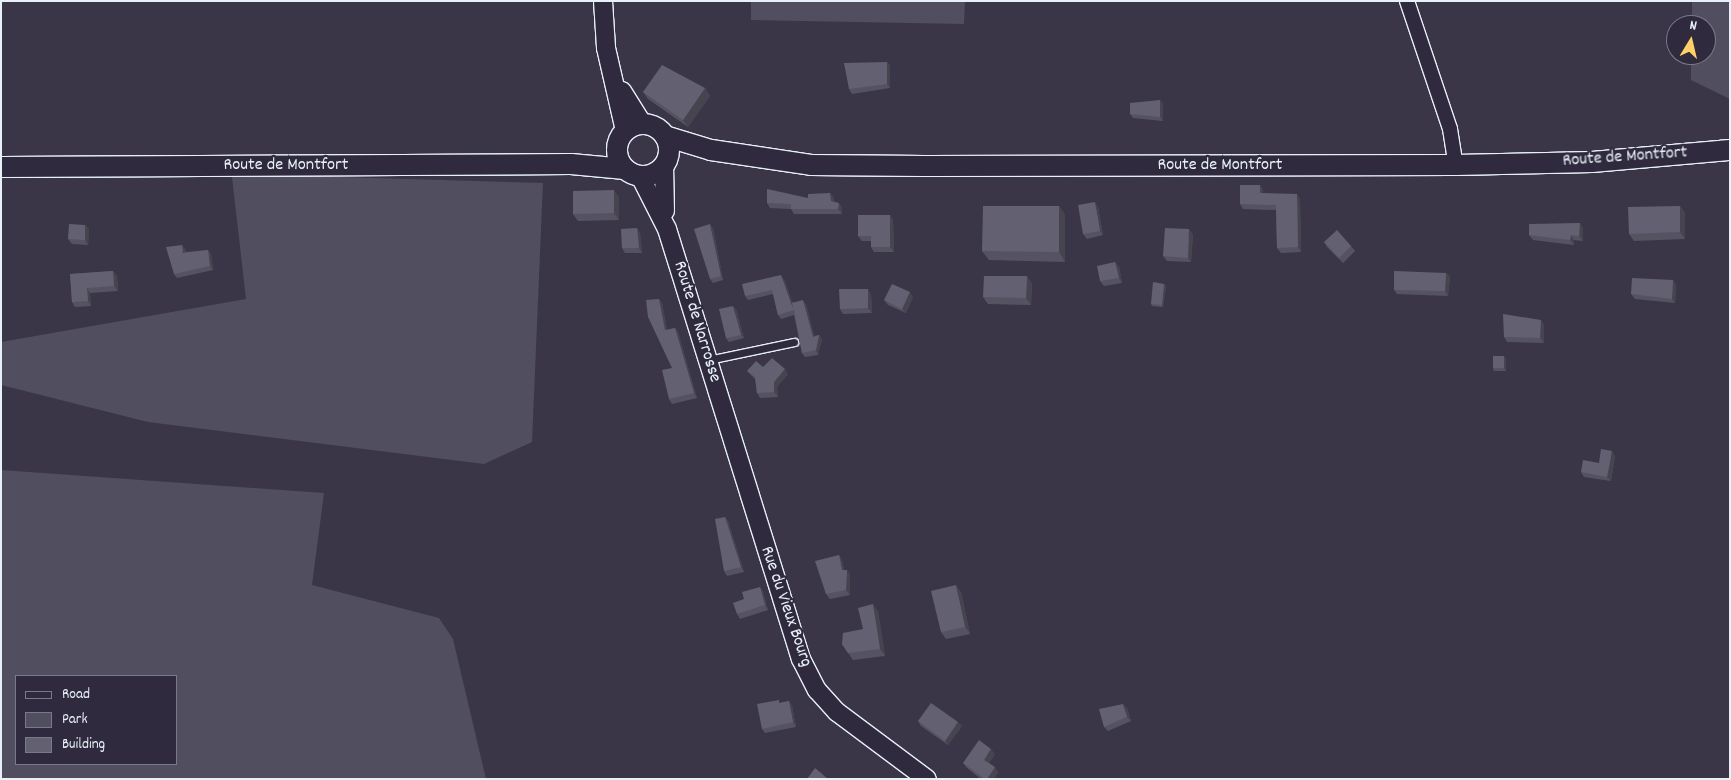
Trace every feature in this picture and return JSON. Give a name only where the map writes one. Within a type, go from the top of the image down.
[{"type":"main road","name":"Route de Montfort","points":[[571,164],[628,133],[665,136],[712,150],[811,165],[1456,165],[1592,162],[1730,150]]},
{"type":"main road","points":[[628,133],[632,172]]},
{"type":"main road","points":[[665,136],[665,163]]},
{"type":"main road","name":"Route de Montfort","points":[[1,167],[571,164],[653,174],[665,163],[712,150]]},
{"type":"street","points":[[603,1],[606,48],[617,84],[628,133]]},
{"type":"street","points":[[1407,1],[1450,129],[1456,165]]},
{"type":"street","name":"Route de Narrosse","points":[[665,163],[667,229]]},
{"type":"street","name":"Route de Narrosse","points":[[632,172],[667,229],[724,416]]},
{"type":"street","name":"Rue du Vieux Bourg","points":[[724,416],[801,659],[817,690],[837,712],[927,779]]},
{"type":"lane","points":[[708,360],[794,342]]},
{"type":"green space","points":[[751,1],[965,1],[964,24],[751,20]]},
{"type":"green space","points":[[1692,1],[1730,1],[1730,99],[1691,80],[1691,65],[1716,65],[1716,15],[1692,15]]},
{"type":"green space","points":[[236,174],[543,183],[532,442],[484,464],[148,422],[1,385],[1,342],[246,299],[232,177]]},
{"type":"green space","points":[[1,470],[324,493],[312,585],[439,618],[453,639],[486,779],[1,779]]},
{"type":"building","points":[[887,62],[887,84],[849,89],[844,63]]},
{"type":"building","points":[[662,65],[705,88],[683,120],[643,92]]},
{"type":"building","points":[[1160,100],[1160,117],[1130,114],[1130,103]]},
{"type":"building","points":[[1240,185],[1260,185],[1260,193],[1297,194],[1298,247],[1277,248],[1276,205],[1240,204]]},
{"type":"building","points":[[767,189],[808,198],[808,194],[830,193],[831,201],[839,203],[838,209],[791,209],[791,204],[767,203]]},
{"type":"building","points":[[614,190],[614,213],[573,214],[573,191]]},
{"type":"building","points":[[1095,202],[1100,231],[1083,234],[1078,205]]},
{"type":"building","points":[[983,206],[1059,206],[1059,252],[982,251]]},
{"type":"building","points":[[1680,206],[1680,232],[1629,234],[1628,207]]},
{"type":"building","points":[[858,215],[890,215],[890,247],[871,247],[871,236],[858,236]]},
{"type":"building","points":[[1580,223],[1579,236],[1571,235],[1570,240],[1529,235],[1529,224]]},
{"type":"building","points":[[69,224],[85,225],[85,240],[68,239]]},
{"type":"building","points":[[710,224],[721,276],[710,279],[694,229]]},
{"type":"building","points":[[637,228],[639,248],[622,248],[621,229]]},
{"type":"building","points":[[1165,228],[1189,229],[1188,258],[1163,256]]},
{"type":"building","points":[[1337,230],[1351,246],[1339,258],[1324,242]]},
{"type":"building","points":[[182,245],[183,253],[208,250],[210,266],[174,274],[166,247]]},
{"type":"building","points":[[1115,262],[1119,278],[1100,281],[1097,266]]},
{"type":"building","points":[[113,271],[114,286],[87,288],[88,301],[72,302],[70,274]]},
{"type":"building","points":[[1394,271],[1446,273],[1445,291],[1394,290]]},
{"type":"building","points":[[781,275],[793,309],[792,303],[803,300],[813,337],[819,335],[816,350],[802,353],[794,310],[778,315],[772,290],[745,296],[742,284]]},
{"type":"building","points":[[984,276],[1027,276],[1026,298],[983,297]]},
{"type":"building","points":[[1632,278],[1673,280],[1672,299],[1631,294]]},
{"type":"building","points":[[1153,282],[1164,284],[1162,305],[1151,304]]},
{"type":"building","points":[[892,284],[910,292],[902,309],[884,300]]},
{"type":"building","points":[[839,289],[868,289],[868,308],[840,309]]},
{"type":"building","points":[[659,299],[665,330],[675,328],[694,393],[669,399],[662,370],[672,368],[648,317],[646,300]]},
{"type":"building","points":[[733,306],[741,335],[726,338],[719,309]]},
{"type":"building","points":[[1503,314],[1541,320],[1540,338],[1504,337]]},
{"type":"building","points":[[1493,356],[1504,356],[1504,368],[1493,368]]},
{"type":"building","points":[[772,358],[785,369],[774,382],[774,392],[757,393],[755,377],[747,371],[756,361],[763,367]]},
{"type":"building","points":[[1601,449],[1612,451],[1607,477],[1581,472],[1583,460],[1599,463]]},
{"type":"building","points":[[725,517],[741,567],[724,571],[715,519]]},
{"type":"building","points":[[839,555],[842,570],[847,570],[846,590],[826,594],[815,561]]},
{"type":"building","points":[[956,585],[965,627],[941,632],[931,591]]},
{"type":"building","points":[[760,587],[765,605],[737,614],[733,603],[744,599],[742,592]]},
{"type":"building","points":[[873,604],[880,649],[848,653],[842,644],[843,633],[863,629],[858,608]]},
{"type":"building","points":[[779,700],[779,703],[789,701],[793,722],[762,729],[757,704]]},
{"type":"building","points":[[931,703],[958,722],[945,741],[918,721]]},
{"type":"building","points":[[1123,704],[1127,717],[1104,727],[1099,709]]},
{"type":"building","points":[[979,740],[991,749],[984,760],[995,767],[987,779],[963,763]]},
{"type":"building","points":[[815,768],[828,779],[807,779]]}]
